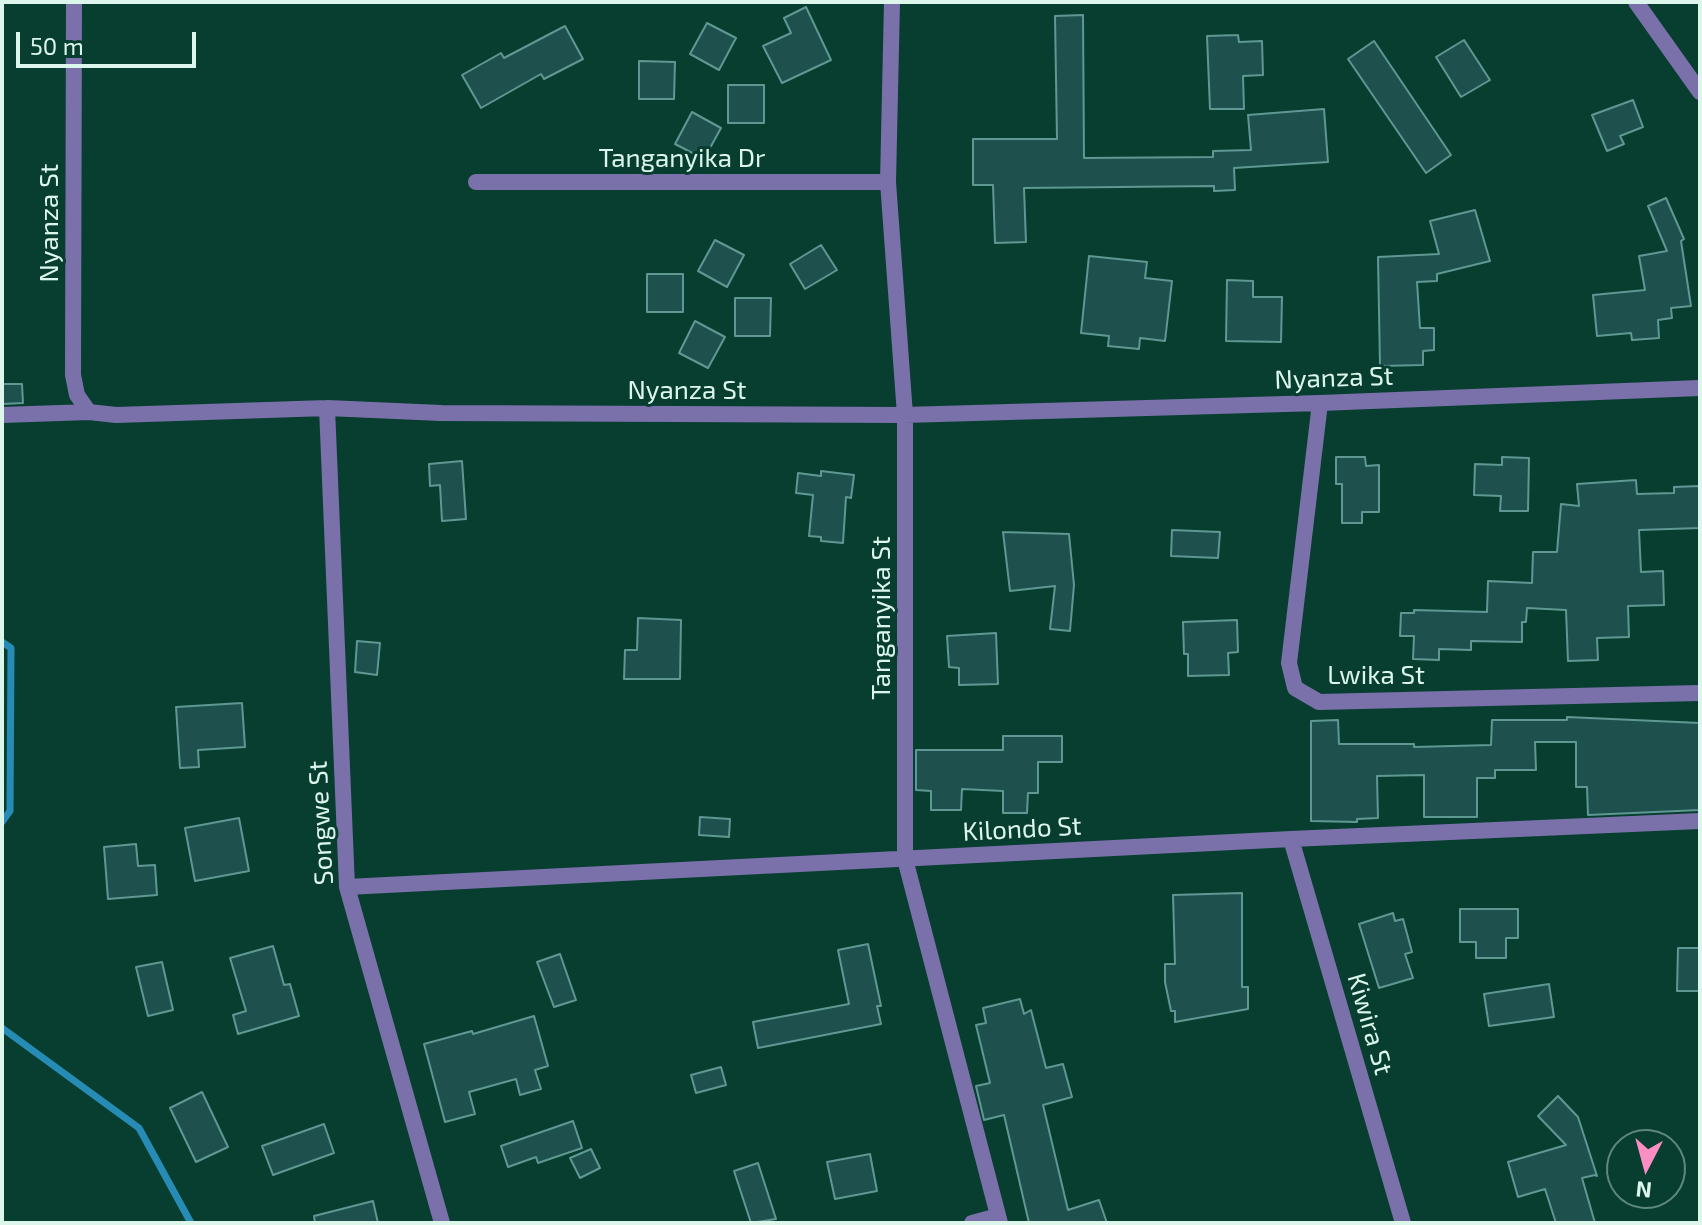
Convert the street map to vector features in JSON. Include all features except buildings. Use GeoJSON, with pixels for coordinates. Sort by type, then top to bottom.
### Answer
{"type":"FeatureCollection","features":[{"type":"Feature","properties":{"kind":"street","name":"Nyanza St"},"geometry":{"type":"LineString","coordinates":[[74,2],[73,375],[77,395],[89,412],[116,415],[327,408],[441,413],[905,415],[1700,388]]}},
{"type":"Feature","properties":{"kind":"street","name":"Tanganyika St"},"geometry":{"type":"LineString","coordinates":[[892,2],[888,182],[905,415],[905,859],[999,1220]]}},
{"type":"Feature","properties":{"kind":"street"},"geometry":{"type":"LineString","coordinates":[[1636,2],[1700,92]]}},
{"type":"Feature","properties":{"kind":"street","name":"Tanganyika Dr"},"geometry":{"type":"LineString","coordinates":[[476,182],[888,182]]}},
{"type":"Feature","properties":{"kind":"street","name":"Lwika St"},"geometry":{"type":"LineString","coordinates":[[1320,403],[1289,663],[1295,688],[1319,702],[1700,693]]}},
{"type":"Feature","properties":{"kind":"street","name":"Songwe St"},"geometry":{"type":"LineString","coordinates":[[327,408],[347,887],[442,1223]]}},
{"type":"Feature","properties":{"kind":"street"},"geometry":{"type":"LineString","coordinates":[[2,415],[89,412]]}},
{"type":"Feature","properties":{"kind":"street","name":"Kilondo St"},"geometry":{"type":"LineString","coordinates":[[347,887],[1700,821]]}},
{"type":"Feature","properties":{"kind":"street","name":"Kiwira St"},"geometry":{"type":"LineString","coordinates":[[1291,839],[1403,1223]]}},
{"type":"Feature","properties":{"kind":"street"},"geometry":{"type":"LineString","coordinates":[[972,1223],[999,1220]]}},
{"type":"Feature","properties":{"kind":"waterway"},"geometry":{"type":"LineString","coordinates":[[2,642],[11,648],[10,811],[2,822]]}},
{"type":"Feature","properties":{"kind":"waterway"},"geometry":{"type":"LineString","coordinates":[[2,1028],[139,1128],[191,1223]]}}]}
